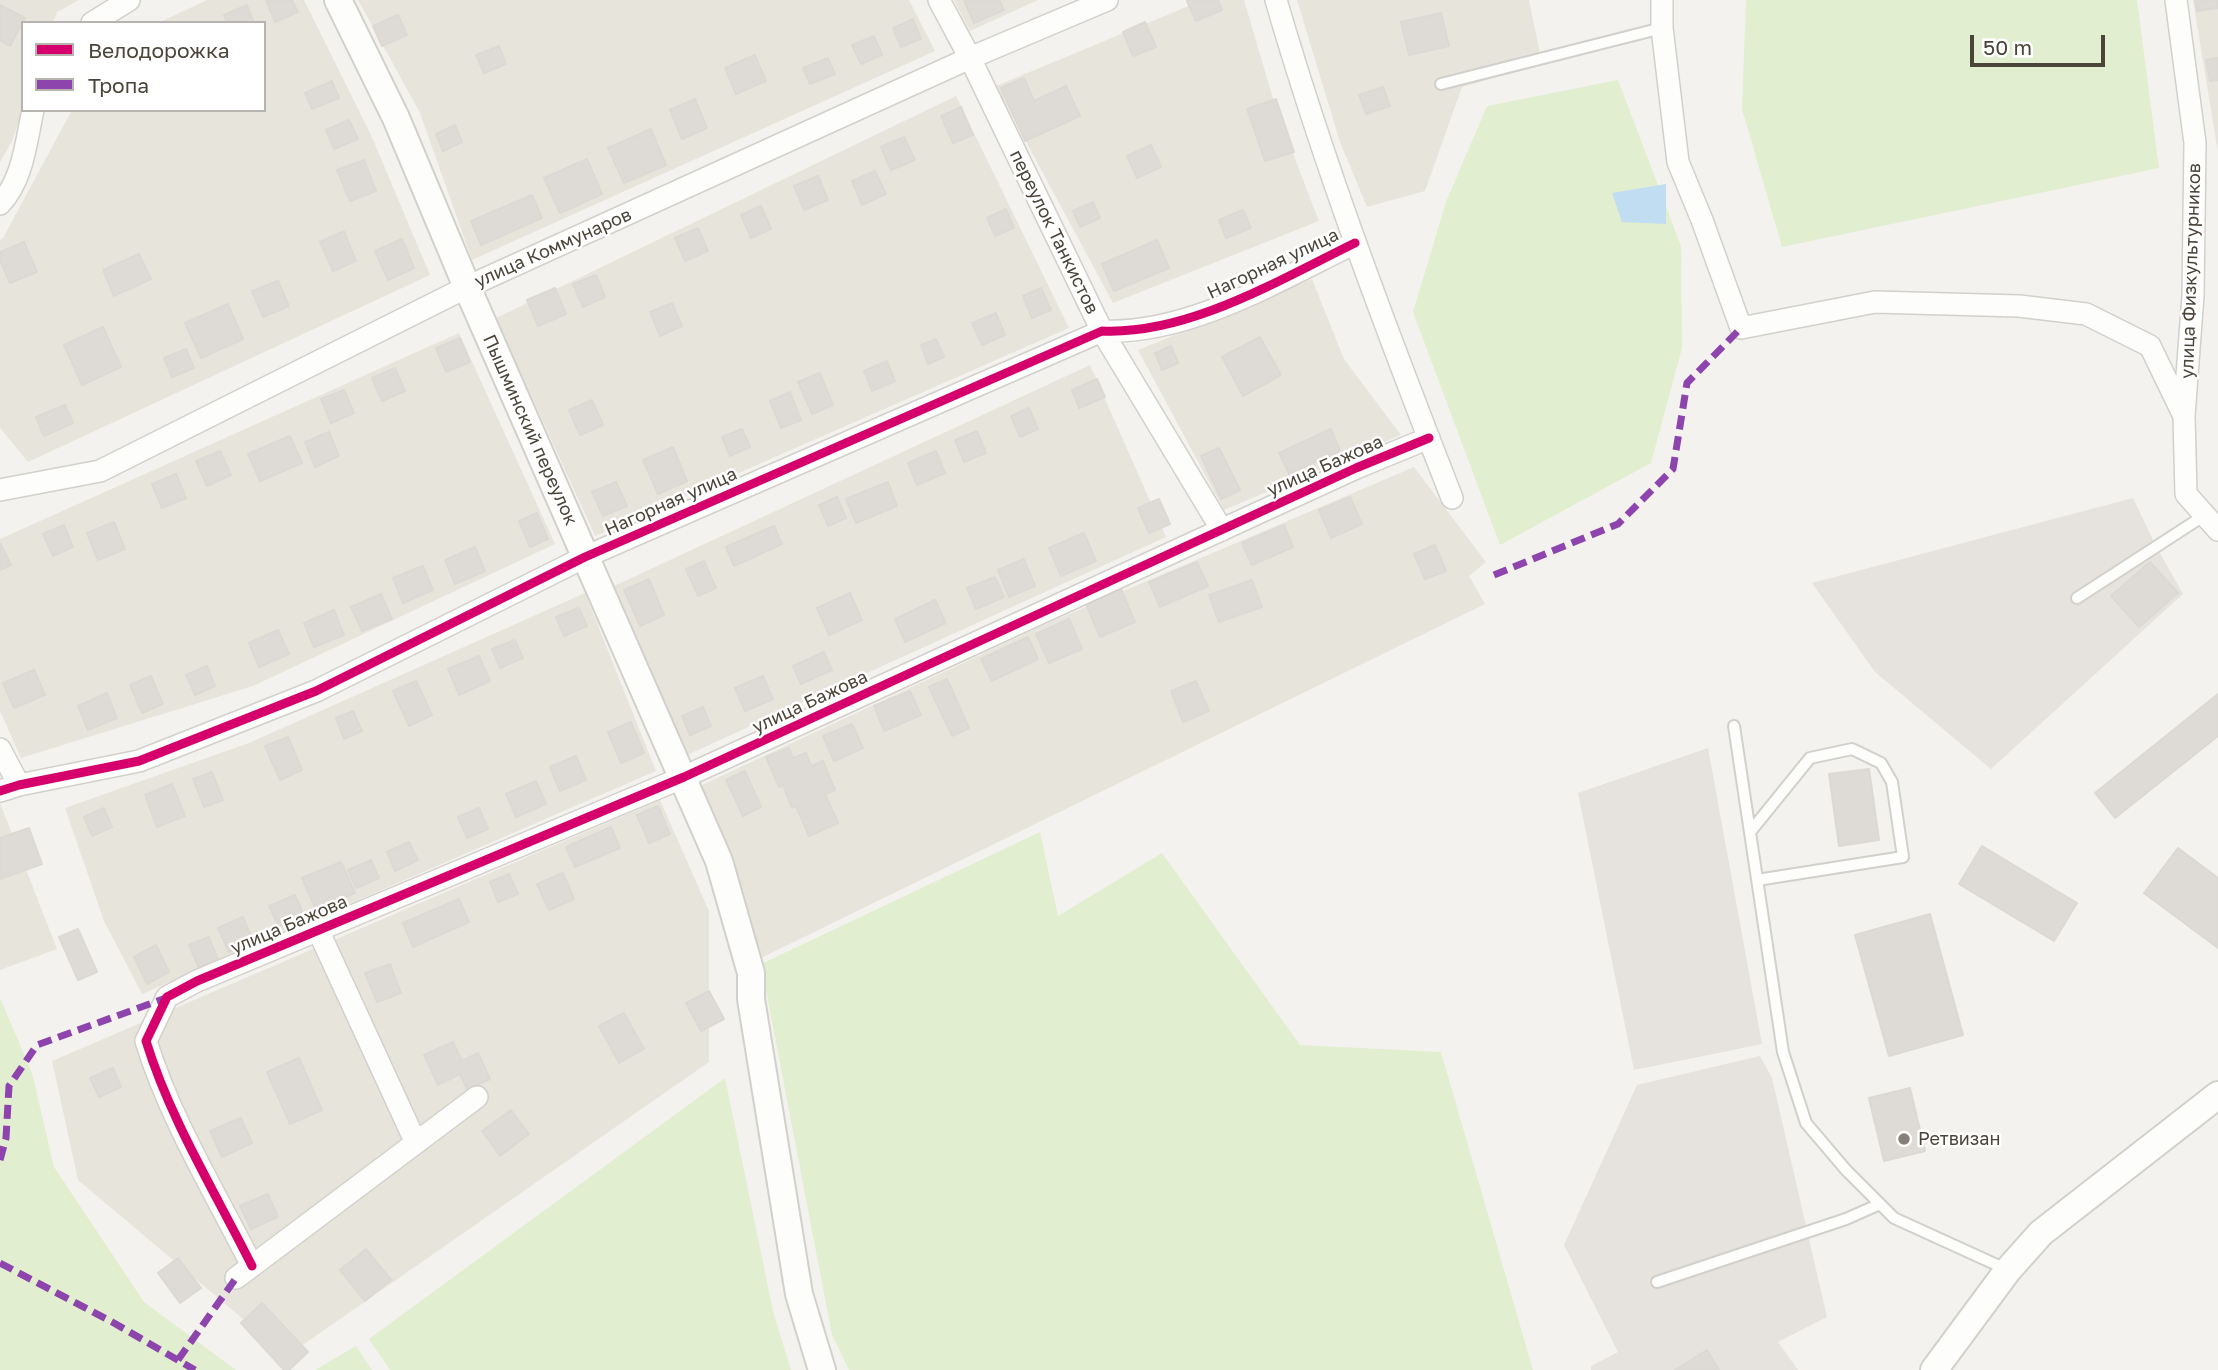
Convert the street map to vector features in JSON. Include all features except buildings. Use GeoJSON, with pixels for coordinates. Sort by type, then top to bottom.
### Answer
{"type":"FeatureCollection","features":[{"type":"Feature","properties":{"kind":"street"},"geometry":{"type":"LineString","coordinates":[[95,21],[129,0]]}},
{"type":"Feature","properties":{"kind":"street","name":"Пышминский переулок"},"geometry":{"type":"LineString","coordinates":[[338,0],[396,118],[467,287],[719,861],[751,973],[751,999],[799,1294],[822,1370]]}},
{"type":"Feature","properties":{"kind":"street","name":"переулок Танкистов"},"geometry":{"type":"LineString","coordinates":[[939,0],[970,58],[1102,331],[1222,530]]}},
{"type":"Feature","properties":{"kind":"street","name":"улица Коммунаров"},"geometry":{"type":"LineString","coordinates":[[0,490],[100,471],[467,287],[970,58],[1107,0]]}},
{"type":"Feature","properties":{"kind":"street"},"geometry":{"type":"LineString","coordinates":[[1276,0],[1298,78],[1354,243],[1452,498]]}},
{"type":"Feature","properties":{"kind":"street"},"geometry":{"type":"LineString","coordinates":[[1662,0],[1662,28],[1678,162],[1741,328],[1875,303],[2019,306],[2086,314],[2150,346],[2184,416]]}},
{"type":"Feature","properties":{"kind":"street","name":"улица Физкультурников"},"geometry":{"type":"LineString","coordinates":[[2176,0],[2195,142],[2193,295],[2184,416],[2186,494],[2211,523]]}},
{"type":"Feature","properties":{"kind":"street"},"geometry":{"type":"LineString","coordinates":[[3,201],[20,172],[33,112]]}},
{"type":"Feature","properties":{"kind":"street","name":"Нагорная улица"},"geometry":{"type":"LineString","coordinates":[[9,788],[139,761],[316,691],[585,557],[1102,331],[1127,332],[1216,310],[1354,243]]}},
{"type":"Feature","properties":{"kind":"street","name":"улица Бажова"},"geometry":{"type":"LineString","coordinates":[[416,1143],[244,1272],[155,1070],[146,1041],[167,997],[197,981],[684,777],[1429,438]]}},
{"type":"Feature","properties":{"kind":"street"},"geometry":{"type":"LineString","coordinates":[[0,748],[9,788]]}},
{"type":"Feature","properties":{"kind":"street"},"geometry":{"type":"LineString","coordinates":[[318,930],[416,1143],[477,1097]]}},
{"type":"Feature","properties":{"kind":"street"},"geometry":{"type":"LineString","coordinates":[[1934,1370],[2008,1270],[2041,1233],[2218,1095]]}},
{"type":"Feature","properties":{"kind":"lane"},"geometry":{"type":"LineString","coordinates":[[1441,84],[1662,28]]}},
{"type":"Feature","properties":{"kind":"lane"},"geometry":{"type":"LineString","coordinates":[[2077,598],[2211,523]]}},
{"type":"Feature","properties":{"kind":"lane"},"geometry":{"type":"LineString","coordinates":[[1734,726],[1783,1052],[1806,1123],[1846,1170],[1894,1218],[2008,1270]]}},
{"type":"Feature","properties":{"kind":"lane"},"geometry":{"type":"LineString","coordinates":[[1750,832],[1810,758],[1852,749],[1881,763],[1892,782],[1903,857],[1757,880]]}},
{"type":"Feature","properties":{"kind":"lane"},"geometry":{"type":"LineString","coordinates":[[1657,1282],[1846,1219],[1880,1204]]}},
{"type":"Feature","properties":{"kind":"shaded area"},"geometry":{"type":"Polygon","coordinates":[[[0,0],[79,0],[57,12],[54,21],[21,21],[22,112],[12,141],[0,162],[0,0]]]}},
{"type":"Feature","properties":{"kind":"shaded area"},"geometry":{"type":"Polygon","coordinates":[[[207,0],[304,0],[371,135],[430,275],[28,462],[0,428],[0,240],[71,112],[266,112],[266,21],[162,21],[207,0]]]}},
{"type":"Feature","properties":{"kind":"shaded area"},"geometry":{"type":"Polygon","coordinates":[[[358,0],[909,0],[935,51],[472,260],[420,113],[358,0]]]}},
{"type":"Feature","properties":{"kind":"shaded area"},"geometry":{"type":"Polygon","coordinates":[[[954,0],[1038,0],[970,31],[954,0]]]}},
{"type":"Feature","properties":{"kind":"shaded area"},"geometry":{"type":"Polygon","coordinates":[[[1203,0],[1244,0],[1277,112],[1319,221],[1113,303],[996,86],[1203,0]]]}},
{"type":"Feature","properties":{"kind":"shaded area"},"geometry":{"type":"Polygon","coordinates":[[[1297,0],[1529,0],[1542,64],[1462,87],[1425,191],[1367,207],[1340,142],[1297,0]]]}},
{"type":"Feature","properties":{"kind":"shaded area"},"geometry":{"type":"Polygon","coordinates":[[[2193,0],[2218,0],[2218,153],[2193,0]]]}},
{"type":"Feature","properties":{"kind":"shaded area"},"geometry":{"type":"Polygon","coordinates":[[[956,96],[1069,328],[595,536],[496,318],[956,96]]]}},
{"type":"Feature","properties":{"kind":"shaded area"},"geometry":{"type":"Polygon","coordinates":[[[1312,279],[1344,359],[1401,435],[1224,510],[1138,350],[1312,279]]]}},
{"type":"Feature","properties":{"kind":"shaded area"},"geometry":{"type":"Polygon","coordinates":[[[459,333],[555,544],[253,686],[21,758],[0,711],[0,539],[459,333]]]}},
{"type":"Feature","properties":{"kind":"shaded area"},"geometry":{"type":"Polygon","coordinates":[[[1090,365],[1166,537],[687,755],[614,586],[1090,365]]]}},
{"type":"Feature","properties":{"kind":"shaded area"},"geometry":{"type":"Polygon","coordinates":[[[1414,467],[1486,562],[1469,576],[1485,604],[761,958],[702,785],[1053,621],[1414,467]]]}},
{"type":"Feature","properties":{"kind":"shaded area"},"geometry":{"type":"Polygon","coordinates":[[[2133,498],[2183,594],[1991,769],[1875,672],[1812,583],[2133,498]]]}},
{"type":"Feature","properties":{"kind":"shaded area"},"geometry":{"type":"Polygon","coordinates":[[[585,593],[656,771],[142,994],[104,921],[65,808],[249,743],[585,593]]]}},
{"type":"Feature","properties":{"kind":"shaded area"},"geometry":{"type":"Polygon","coordinates":[[[1708,748],[1762,1044],[1634,1070],[1578,793],[1708,748]]]}},
{"type":"Feature","properties":{"kind":"shaded area"},"geometry":{"type":"Polygon","coordinates":[[[660,800],[709,911],[709,1062],[287,1356],[78,1180],[52,1061],[660,800]]]}},
{"type":"Feature","properties":{"kind":"shaded area"},"geometry":{"type":"Polygon","coordinates":[[[0,803],[57,949],[0,970],[0,803]]]}},
{"type":"Feature","properties":{"kind":"shaded area"},"geometry":{"type":"Polygon","coordinates":[[[1760,1056],[1772,1078],[1827,1317],[1778,1342],[1798,1370],[1591,1370],[1591,1366],[1618,1352],[1564,1245],[1637,1085],[1760,1056]]]}},
{"type":"Feature","properties":{"kind":"green space"},"geometry":{"type":"Polygon","coordinates":[[[1746,0],[2137,0],[2159,168],[1782,247],[1742,109],[1746,0]]]}},
{"type":"Feature","properties":{"kind":"green space"},"geometry":{"type":"Polygon","coordinates":[[[1618,80],[1681,246],[1682,348],[1651,463],[1500,545],[1413,312],[1446,202],[1487,106],[1618,80]]]}},
{"type":"Feature","properties":{"kind":"green space"},"geometry":{"type":"Polygon","coordinates":[[[1040,832],[1058,916],[1162,853],[1300,1045],[1441,1052],[1533,1370],[849,1370],[832,1335],[761,964],[1040,832]]]}},
{"type":"Feature","properties":{"kind":"green space"},"geometry":{"type":"Polygon","coordinates":[[[0,998],[32,1073],[54,1167],[144,1302],[236,1370],[0,1370],[0,998]]]}},
{"type":"Feature","properties":{"kind":"green space"},"geometry":{"type":"Polygon","coordinates":[[[725,1078],[773,1311],[791,1370],[390,1370],[369,1339],[725,1078]]]}},
{"type":"Feature","properties":{"kind":"green space"},"geometry":{"type":"Polygon","coordinates":[[[356,1346],[372,1370],[315,1370],[356,1346]]]}},
{"type":"Feature","properties":{"kind":"water"},"geometry":{"type":"Polygon","coordinates":[[[1666,184],[1666,224],[1622,222],[1612,193],[1666,184]]]}},
{"type":"Feature","properties":{"kind":"marked path"},"geometry":{"type":"LineString","coordinates":[[1494,575],[1618,524],[1673,469],[1687,383],[1741,328]]}},
{"type":"Feature","properties":{"kind":"marked path"},"geometry":{"type":"LineString","coordinates":[[0,1160],[6,1138],[9,1086],[37,1045],[166,998]]}},
{"type":"Feature","properties":{"kind":"marked path"},"geometry":{"type":"LineString","coordinates":[[0,1263],[114,1323],[195,1370]]}},
{"type":"Feature","properties":{"kind":"marked path"},"geometry":{"type":"LineString","coordinates":[[178,1360],[236,1278]]}},
{"type":"Feature","properties":{"kind":"cycle path"},"geometry":{"type":"LineString","coordinates":[[0,791],[139,761],[316,691],[585,557],[1102,331],[1134,330],[1200,315],[1264,288],[1355,243]]}},
{"type":"Feature","properties":{"kind":"cycle path"},"geometry":{"type":"LineString","coordinates":[[252,1266],[180,1127],[146,1041],[167,997],[197,981],[684,777],[1356,468],[1429,438]]}},
{"type":"Feature","properties":{"kind":"place","name":"Ретвизан"},"geometry":{"type":"Point","coordinates":[1904,1139]}}]}
